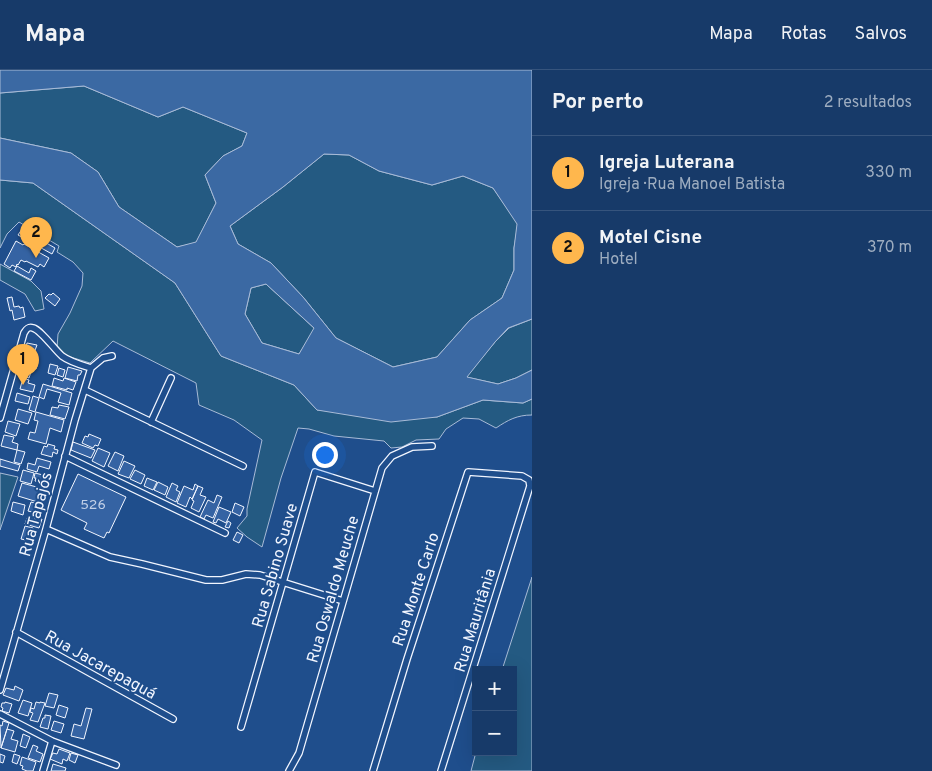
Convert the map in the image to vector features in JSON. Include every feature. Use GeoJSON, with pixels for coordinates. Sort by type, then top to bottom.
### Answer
{"type":"FeatureCollection","features":[{"type":"Feature","properties":{"kind":"street"},"geometry":{"type":"LineString","coordinates":[[0,418],[24,333],[30,327],[40,332],[62,356],[71,361],[91,368],[103,358],[112,356]]}},
{"type":"Feature","properties":{"kind":"street","name":"Rua Tapajós"},"geometry":{"type":"LineString","coordinates":[[0,690],[91,368]]}},
{"type":"Feature","properties":{"kind":"street"},"geometry":{"type":"LineString","coordinates":[[151,422],[171,378]]}},
{"type":"Feature","properties":{"kind":"street"},"geometry":{"type":"LineString","coordinates":[[85,390],[243,466]]}},
{"type":"Feature","properties":{"kind":"street","name":"Rua Oswaldo Meuche"},"geometry":{"type":"LineString","coordinates":[[289,771],[299,753],[382,468],[392,456],[412,447],[432,446]]}},
{"type":"Feature","properties":{"kind":"street"},"geometry":{"type":"LineString","coordinates":[[65,456],[225,533]]}},
{"type":"Feature","properties":{"kind":"street","name":"Rua Sabino Suave"},"geometry":{"type":"LineString","coordinates":[[242,727],[315,472],[376,491]]}},
{"type":"Feature","properties":{"kind":"street","name":"Rua Monte Carlo"},"geometry":{"type":"LineString","coordinates":[[373,771],[468,472],[522,476],[525,478]]}},
{"type":"Feature","properties":{"kind":"street","name":"Rua Mauritânia"},"geometry":{"type":"LineString","coordinates":[[441,771],[530,486],[529,480],[525,478]]}},
{"type":"Feature","properties":{"kind":"street"},"geometry":{"type":"LineString","coordinates":[[46,529],[110,557],[206,580],[222,580],[246,574],[260,575],[343,602]]}},
{"type":"Feature","properties":{"kind":"street","name":"Rua Jacarepaguá"},"geometry":{"type":"LineString","coordinates":[[16,632],[173,719]]}},
{"type":"Feature","properties":{"kind":"street"},"geometry":{"type":"LineString","coordinates":[[0,714],[52,741],[116,765]]}},
{"type":"Feature","properties":{"kind":"street"},"geometry":{"type":"LineString","coordinates":[[44,771],[52,741]]}},
{"type":"Feature","properties":{"kind":"shaded area"},"geometry":{"type":"Polygon","coordinates":[[[0,70],[532,70],[532,319],[508,328],[467,377],[498,384],[532,370],[532,399],[523,403],[483,400],[437,417],[391,422],[317,410],[294,385],[221,356],[175,283],[33,183],[0,180],[0,138],[71,153],[98,172],[119,207],[177,247],[196,242],[216,203],[205,175],[223,156],[242,146],[247,133],[183,107],[158,117],[84,86],[0,93],[0,70]],[[324,154],[230,226],[238,244],[271,263],[303,297],[336,338],[393,367],[437,357],[470,320],[502,298],[514,270],[517,224],[493,188],[463,176],[432,185],[379,171],[349,155],[324,154]],[[266,284],[251,288],[245,314],[262,343],[299,354],[314,328],[266,284]]]}},
{"type":"Feature","properties":{"kind":"shaded area"},"geometry":{"type":"Polygon","coordinates":[[[84,86],[158,117],[183,107],[247,133],[242,146],[223,156],[205,175],[216,203],[196,243],[177,247],[119,207],[98,172],[71,153],[0,138],[0,93],[84,86]]]}},
{"type":"Feature","properties":{"kind":"shaded area"},"geometry":{"type":"Polygon","coordinates":[[[324,154],[349,155],[379,171],[432,185],[463,176],[493,188],[518,224],[514,248],[514,270],[502,298],[470,320],[437,357],[393,367],[336,338],[303,297],[271,263],[238,244],[230,226],[324,154]]]}},
{"type":"Feature","properties":{"kind":"shaded area"},"geometry":{"type":"Polygon","coordinates":[[[0,180],[33,183],[175,283],[221,356],[294,385],[317,410],[437,417],[483,400],[523,403],[532,399],[532,415],[513,418],[496,428],[479,419],[463,418],[446,429],[439,439],[416,440],[402,447],[391,448],[384,441],[334,436],[298,428],[281,478],[262,547],[237,528],[247,516],[262,440],[234,420],[199,405],[196,383],[113,341],[90,363],[64,355],[57,348],[58,334],[82,286],[83,273],[73,262],[57,252],[59,246],[19,222],[7,234],[0,248],[0,180]]]}},
{"type":"Feature","properties":{"kind":"shaded area"},"geometry":{"type":"Polygon","coordinates":[[[0,264],[31,281],[41,291],[44,309],[35,311],[25,294],[0,280],[0,264]]]}},
{"type":"Feature","properties":{"kind":"shaded area"},"geometry":{"type":"Polygon","coordinates":[[[266,284],[315,329],[299,354],[262,343],[245,314],[251,288],[266,284]]]}},
{"type":"Feature","properties":{"kind":"shaded area"},"geometry":{"type":"Polygon","coordinates":[[[532,319],[532,370],[498,384],[466,377],[509,328],[532,319]]]}},
{"type":"Feature","properties":{"kind":"shaded area"},"geometry":{"type":"Polygon","coordinates":[[[0,473],[18,477],[0,530],[0,473]]]}},
{"type":"Feature","properties":{"kind":"shaded area"},"geometry":{"type":"Polygon","coordinates":[[[532,577],[532,771],[471,771],[475,756],[517,756],[517,666],[503,666],[532,577]]]}},
{"type":"Feature","properties":{"kind":"building"},"geometry":{"type":"Polygon","coordinates":[[[22,229],[55,248],[52,254],[18,235],[22,229]]]}},
{"type":"Feature","properties":{"kind":"building"},"geometry":{"type":"Polygon","coordinates":[[[16,241],[49,258],[44,267],[40,264],[38,267],[21,260],[16,267],[12,265],[10,268],[4,264],[16,241]]]}},
{"type":"Feature","properties":{"kind":"building"},"geometry":{"type":"Polygon","coordinates":[[[17,266],[29,273],[31,268],[36,271],[31,280],[14,271],[17,266]]]}},
{"type":"Feature","properties":{"kind":"building"},"geometry":{"type":"Polygon","coordinates":[[[53,293],[60,299],[55,306],[45,298],[53,293]]]}},
{"type":"Feature","properties":{"kind":"building"},"geometry":{"type":"Polygon","coordinates":[[[12,297],[14,307],[23,307],[25,317],[14,320],[7,298],[12,297]]]}},
{"type":"Feature","properties":{"kind":"building"},"geometry":{"type":"Polygon","coordinates":[[[27,343],[37,345],[34,353],[25,351],[27,343]]]}},
{"type":"Feature","properties":{"kind":"building"},"geometry":{"type":"Polygon","coordinates":[[[27,352],[37,355],[34,365],[37,366],[36,369],[23,365],[27,352]]]}},
{"type":"Feature","properties":{"kind":"building"},"geometry":{"type":"Polygon","coordinates":[[[50,364],[58,366],[55,375],[48,373],[50,364]]]}},
{"type":"Feature","properties":{"kind":"building"},"geometry":{"type":"Polygon","coordinates":[[[24,366],[32,369],[29,378],[22,375],[24,366]]]}},
{"type":"Feature","properties":{"kind":"building"},"geometry":{"type":"Polygon","coordinates":[[[68,367],[82,371],[78,375],[77,381],[65,378],[68,367]]]}},
{"type":"Feature","properties":{"kind":"building"},"geometry":{"type":"Polygon","coordinates":[[[59,368],[65,370],[63,377],[57,375],[59,368]]]}},
{"type":"Feature","properties":{"kind":"building"},"geometry":{"type":"Polygon","coordinates":[[[23,378],[29,380],[28,383],[35,385],[33,392],[20,389],[23,378]]]}},
{"type":"Feature","properties":{"kind":"building"},"geometry":{"type":"Polygon","coordinates":[[[54,378],[63,381],[64,378],[76,382],[73,390],[52,386],[54,378]]]}},
{"type":"Feature","properties":{"kind":"building"},"geometry":{"type":"Polygon","coordinates":[[[43,384],[72,393],[69,405],[58,402],[61,393],[47,389],[44,399],[39,397],[43,384]]]}},
{"type":"Feature","properties":{"kind":"building"},"geometry":{"type":"Polygon","coordinates":[[[17,393],[30,397],[28,404],[15,401],[17,393]]]}},
{"type":"Feature","properties":{"kind":"building"},"geometry":{"type":"Polygon","coordinates":[[[33,396],[39,398],[35,412],[29,410],[33,396]]]}},
{"type":"Feature","properties":{"kind":"building"},"geometry":{"type":"Polygon","coordinates":[[[59,405],[69,407],[65,419],[50,415],[52,407],[58,408],[59,405]]]}},
{"type":"Feature","properties":{"kind":"building"},"geometry":{"type":"Polygon","coordinates":[[[18,409],[32,413],[28,424],[15,420],[18,409]]]}},
{"type":"Feature","properties":{"kind":"building"},"geometry":{"type":"Polygon","coordinates":[[[36,412],[64,420],[61,432],[50,428],[46,444],[28,439],[30,432],[35,433],[38,421],[34,420],[36,412]]]}},
{"type":"Feature","properties":{"kind":"building"},"geometry":{"type":"Polygon","coordinates":[[[8,421],[20,424],[16,436],[5,432],[8,421]]]}},
{"type":"Feature","properties":{"kind":"building"},"geometry":{"type":"Polygon","coordinates":[[[89,434],[101,439],[98,446],[95,445],[93,448],[82,443],[85,436],[88,437],[89,434]]]}},
{"type":"Feature","properties":{"kind":"building"},"geometry":{"type":"Polygon","coordinates":[[[4,435],[14,437],[12,442],[18,444],[17,450],[1,446],[4,435]]]}},
{"type":"Feature","properties":{"kind":"building"},"geometry":{"type":"Polygon","coordinates":[[[73,442],[95,450],[91,458],[71,450],[73,442]]]}},
{"type":"Feature","properties":{"kind":"building"},"geometry":{"type":"Polygon","coordinates":[[[48,444],[55,446],[54,449],[58,450],[57,454],[53,452],[52,457],[41,454],[44,446],[47,447],[48,444]]]}},
{"type":"Feature","properties":{"kind":"building"},"geometry":{"type":"Polygon","coordinates":[[[98,448],[110,453],[104,467],[92,461],[98,448]]]}},
{"type":"Feature","properties":{"kind":"building"},"geometry":{"type":"Polygon","coordinates":[[[17,450],[25,452],[21,464],[14,462],[17,450]]]}},
{"type":"Feature","properties":{"kind":"building"},"geometry":{"type":"Polygon","coordinates":[[[115,452],[124,456],[118,471],[108,466],[115,452]]]}},
{"type":"Feature","properties":{"kind":"building"},"geometry":{"type":"Polygon","coordinates":[[[37,458],[51,462],[49,469],[39,466],[37,472],[27,469],[28,463],[35,465],[37,458]]]}},
{"type":"Feature","properties":{"kind":"building"},"geometry":{"type":"Polygon","coordinates":[[[0,459],[20,465],[18,471],[0,466],[0,459]]]}},
{"type":"Feature","properties":{"kind":"building"},"geometry":{"type":"Polygon","coordinates":[[[124,461],[135,466],[129,478],[118,474],[124,461]]]}},
{"type":"Feature","properties":{"kind":"building"},"geometry":{"type":"Polygon","coordinates":[[[23,470],[34,473],[31,484],[20,481],[23,470]]]}},
{"type":"Feature","properties":{"kind":"building"},"geometry":{"type":"Polygon","coordinates":[[[135,470],[145,475],[141,484],[130,479],[135,470]]]}},
{"type":"Feature","properties":{"kind":"building"},"geometry":{"type":"Polygon","coordinates":[[[35,473],[47,476],[45,483],[35,481],[35,473]]]}},
{"type":"Feature","properties":{"kind":"building"},"geometry":{"type":"Polygon","coordinates":[[[78,474],[126,497],[109,533],[107,532],[104,538],[84,529],[87,523],[61,510],[78,474]]]}},
{"type":"Feature","properties":{"kind":"building"},"geometry":{"type":"Polygon","coordinates":[[[147,478],[157,482],[153,490],[144,486],[147,478]]]}},
{"type":"Feature","properties":{"kind":"building"},"geometry":{"type":"Polygon","coordinates":[[[158,482],[168,487],[165,495],[154,490],[158,482]]]}},
{"type":"Feature","properties":{"kind":"building"},"geometry":{"type":"Polygon","coordinates":[[[22,483],[44,489],[41,503],[18,496],[22,483]]]}},
{"type":"Feature","properties":{"kind":"building"},"geometry":{"type":"Polygon","coordinates":[[[172,483],[178,486],[176,490],[180,492],[176,502],[166,497],[172,483]]]}},
{"type":"Feature","properties":{"kind":"building"},"geometry":{"type":"Polygon","coordinates":[[[195,484],[198,486],[186,507],[177,503],[184,486],[193,490],[195,484]]]}},
{"type":"Feature","properties":{"kind":"building"},"geometry":{"type":"Polygon","coordinates":[[[198,486],[203,488],[200,495],[206,497],[199,512],[191,508],[198,486]]]}},
{"type":"Feature","properties":{"kind":"building"},"geometry":{"type":"Polygon","coordinates":[[[217,495],[222,497],[213,518],[206,515],[204,519],[200,517],[208,500],[214,503],[217,495]]]}},
{"type":"Feature","properties":{"kind":"building"},"geometry":{"type":"Polygon","coordinates":[[[13,502],[25,505],[23,515],[11,511],[13,502]]]}},
{"type":"Feature","properties":{"kind":"building"},"geometry":{"type":"Polygon","coordinates":[[[31,502],[43,505],[40,514],[28,511],[31,502]]]}},
{"type":"Feature","properties":{"kind":"building"},"geometry":{"type":"Polygon","coordinates":[[[235,503],[244,507],[240,516],[232,512],[235,503]]]}},
{"type":"Feature","properties":{"kind":"building"},"geometry":{"type":"Polygon","coordinates":[[[219,507],[231,512],[226,523],[218,519],[216,523],[213,522],[219,507]]]}},
{"type":"Feature","properties":{"kind":"building"},"geometry":{"type":"Polygon","coordinates":[[[35,517],[42,519],[39,528],[25,524],[27,518],[35,520],[35,517]]]}},
{"type":"Feature","properties":{"kind":"building"},"geometry":{"type":"Polygon","coordinates":[[[228,521],[231,523],[229,528],[225,527],[228,521]]]}},
{"type":"Feature","properties":{"kind":"building"},"geometry":{"type":"Polygon","coordinates":[[[25,526],[33,528],[30,541],[21,539],[25,526]]]}},
{"type":"Feature","properties":{"kind":"building"},"geometry":{"type":"Polygon","coordinates":[[[237,532],[243,535],[239,543],[233,540],[237,532]]]}},
{"type":"Feature","properties":{"kind":"building"},"geometry":{"type":"Polygon","coordinates":[[[15,686],[23,690],[19,701],[3,695],[6,688],[14,690],[15,686]]]}},
{"type":"Feature","properties":{"kind":"building"},"geometry":{"type":"Polygon","coordinates":[[[49,693],[58,695],[54,708],[45,706],[49,693]]]}},
{"type":"Feature","properties":{"kind":"building"},"geometry":{"type":"Polygon","coordinates":[[[23,700],[32,703],[28,716],[18,713],[23,700]]]}},
{"type":"Feature","properties":{"kind":"building"},"geometry":{"type":"Polygon","coordinates":[[[36,702],[45,703],[38,722],[30,720],[33,713],[30,712],[31,708],[34,709],[36,702]]]}},
{"type":"Feature","properties":{"kind":"building"},"geometry":{"type":"Polygon","coordinates":[[[2,703],[12,704],[9,713],[2,711],[2,703]]]}},
{"type":"Feature","properties":{"kind":"building"},"geometry":{"type":"Polygon","coordinates":[[[59,705],[68,708],[65,718],[56,715],[59,705]]]}},
{"type":"Feature","properties":{"kind":"building"},"geometry":{"type":"Polygon","coordinates":[[[86,708],[92,709],[84,739],[71,736],[74,724],[81,726],[86,708]]]}},
{"type":"Feature","properties":{"kind":"building"},"geometry":{"type":"Polygon","coordinates":[[[45,715],[51,716],[48,729],[40,727],[45,715]]]}},
{"type":"Feature","properties":{"kind":"building"},"geometry":{"type":"Polygon","coordinates":[[[3,721],[9,723],[1,748],[0,725],[2,726],[3,721]]]}},
{"type":"Feature","properties":{"kind":"building"},"geometry":{"type":"Polygon","coordinates":[[[54,721],[64,724],[61,733],[51,730],[54,721]]]}},
{"type":"Feature","properties":{"kind":"building"},"geometry":{"type":"Polygon","coordinates":[[[7,729],[14,731],[11,739],[18,741],[15,752],[1,748],[7,729]]]}},
{"type":"Feature","properties":{"kind":"building"},"geometry":{"type":"Polygon","coordinates":[[[23,734],[30,737],[26,748],[20,746],[23,734]]]}},
{"type":"Feature","properties":{"kind":"building"},"geometry":{"type":"Polygon","coordinates":[[[33,745],[38,747],[36,751],[43,754],[40,762],[28,758],[33,745]]]}},
{"type":"Feature","properties":{"kind":"building"},"geometry":{"type":"Polygon","coordinates":[[[59,749],[70,753],[67,761],[63,759],[62,764],[50,759],[53,753],[57,754],[59,749]]]}},
{"type":"Feature","properties":{"kind":"building"},"geometry":{"type":"Polygon","coordinates":[[[71,753],[78,755],[75,763],[69,760],[71,753]]]}},
{"type":"Feature","properties":{"kind":"building"},"geometry":{"type":"Polygon","coordinates":[[[0,754],[5,756],[3,763],[0,762],[0,754]]]}},
{"type":"Feature","properties":{"kind":"building"},"geometry":{"type":"Polygon","coordinates":[[[14,754],[20,756],[17,764],[12,762],[14,754]]]}},
{"type":"Feature","properties":{"kind":"building"},"geometry":{"type":"Polygon","coordinates":[[[22,757],[36,762],[33,771],[22,769],[23,766],[20,765],[22,757]]]}},
{"type":"Feature","properties":{"kind":"building"},"geometry":{"type":"Polygon","coordinates":[[[53,764],[66,768],[65,771],[51,771],[53,764]]]}},
{"type":"Feature","properties":{"kind":"place","name":"Motel Cisne"},"geometry":{"type":"Point","coordinates":[36,258]}},
{"type":"Feature","properties":{"kind":"place","name":"Igreja Luterana"},"geometry":{"type":"Point","coordinates":[23,385]}}]}
